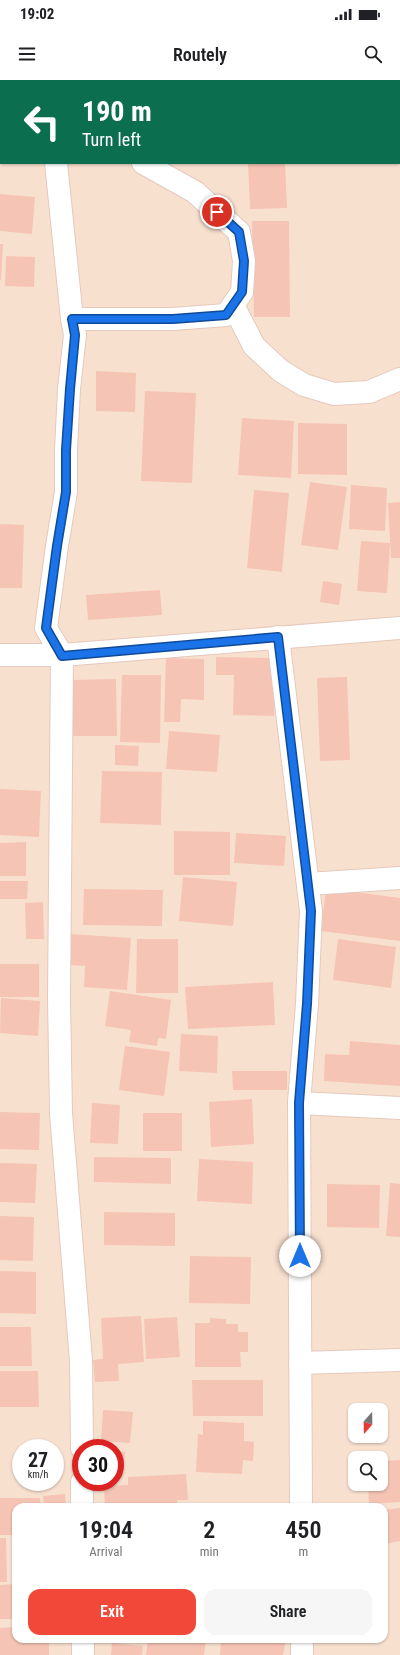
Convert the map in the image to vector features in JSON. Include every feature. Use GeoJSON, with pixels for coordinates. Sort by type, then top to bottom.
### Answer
{"type":"FeatureCollection","features":[{"type":"Feature","properties":{"kind":"street"},"geometry":{"type":"LineString","coordinates":[[56,164],[72,319],[75,335],[66,450],[66,492],[46,628],[62,656],[59,991],[61,1113],[81,1361],[82,1439]]}},
{"type":"Feature","properties":{"kind":"street"},"geometry":{"type":"LineString","coordinates":[[72,319],[173,319],[226,315],[242,292],[244,261],[239,232],[195,192],[145,164]]}},
{"type":"Feature","properties":{"kind":"street"},"geometry":{"type":"LineString","coordinates":[[233,305],[254,346],[281,371],[304,385],[334,394],[369,392],[400,379]]}},
{"type":"Feature","properties":{"kind":"street"},"geometry":{"type":"LineString","coordinates":[[0,655],[62,656],[400,628]]}},
{"type":"Feature","properties":{"kind":"street"},"geometry":{"type":"LineString","coordinates":[[278,637],[311,911],[299,1103],[301,1503]]}},
{"type":"Feature","properties":{"kind":"street"},"geometry":{"type":"LineString","coordinates":[[308,884],[400,878]]}},
{"type":"Feature","properties":{"kind":"street"},"geometry":{"type":"LineString","coordinates":[[299,1103],[400,1108]]}},
{"type":"Feature","properties":{"kind":"street"},"geometry":{"type":"LineString","coordinates":[[300,1363],[400,1360]]}},
{"type":"Feature","properties":{"kind":"street"},"geometry":{"type":"LineString","coordinates":[[82,1491],[82,1503]]}},
{"type":"Feature","properties":{"kind":"street"},"geometry":{"type":"LineString","coordinates":[[83,1643],[83,1655]]}},
{"type":"Feature","properties":{"kind":"street"},"geometry":{"type":"LineString","coordinates":[[302,1643],[302,1655]]}},
{"type":"Feature","properties":{"kind":"shaded area"},"geometry":{"type":"Polygon","coordinates":[[[0,164],[400,164],[400,1655],[0,1655],[0,164]]]}},
{"type":"Feature","properties":{"kind":"building"},"geometry":{"type":"Polygon","coordinates":[[[248,164],[285,164],[287,208],[250,209],[248,164]]]}},
{"type":"Feature","properties":{"kind":"building"},"geometry":{"type":"Polygon","coordinates":[[[0,194],[35,197],[32,234],[0,231],[0,194]]]}},
{"type":"Feature","properties":{"kind":"building"},"geometry":{"type":"Polygon","coordinates":[[[252,221],[289,221],[290,317],[254,317],[252,221]]]}},
{"type":"Feature","properties":{"kind":"building"},"geometry":{"type":"Polygon","coordinates":[[[0,244],[3,244],[1,280],[0,280],[0,244]]]}},
{"type":"Feature","properties":{"kind":"building"},"geometry":{"type":"Polygon","coordinates":[[[6,256],[35,257],[34,287],[5,286],[6,256]]]}},
{"type":"Feature","properties":{"kind":"building"},"geometry":{"type":"Polygon","coordinates":[[[96,371],[136,373],[135,412],[96,411],[96,371]]]}},
{"type":"Feature","properties":{"kind":"building"},"geometry":{"type":"Polygon","coordinates":[[[145,391],[196,393],[192,483],[141,481],[145,391]]]}},
{"type":"Feature","properties":{"kind":"building"},"geometry":{"type":"Polygon","coordinates":[[[242,418],[294,421],[291,478],[238,475],[242,418]]]}},
{"type":"Feature","properties":{"kind":"building"},"geometry":{"type":"Polygon","coordinates":[[[298,423],[347,424],[347,475],[298,474],[298,423]]]}},
{"type":"Feature","properties":{"kind":"building"},"geometry":{"type":"Polygon","coordinates":[[[310,482],[347,487],[338,550],[301,545],[310,482]]]}},
{"type":"Feature","properties":{"kind":"building"},"geometry":{"type":"Polygon","coordinates":[[[351,485],[387,488],[385,531],[349,529],[351,485]]]}},
{"type":"Feature","properties":{"kind":"building"},"geometry":{"type":"Polygon","coordinates":[[[254,490],[289,493],[282,572],[247,568],[254,490]]]}},
{"type":"Feature","properties":{"kind":"building"},"geometry":{"type":"Polygon","coordinates":[[[400,502],[400,558],[391,558],[388,503],[400,502]]]}},
{"type":"Feature","properties":{"kind":"building"},"geometry":{"type":"Polygon","coordinates":[[[0,524],[24,525],[22,588],[0,588],[0,524]]]}},
{"type":"Feature","properties":{"kind":"building"},"geometry":{"type":"Polygon","coordinates":[[[361,541],[390,543],[387,593],[357,591],[361,541]]]}},
{"type":"Feature","properties":{"kind":"building"},"geometry":{"type":"Polygon","coordinates":[[[323,581],[342,584],[339,605],[320,602],[323,581]]]}},
{"type":"Feature","properties":{"kind":"building"},"geometry":{"type":"Polygon","coordinates":[[[160,590],[162,615],[88,620],[86,595],[160,590]]]}},
{"type":"Feature","properties":{"kind":"building"},"geometry":{"type":"Polygon","coordinates":[[[216,657],[275,658],[274,716],[233,715],[234,675],[216,675],[216,657]]]}},
{"type":"Feature","properties":{"kind":"building"},"geometry":{"type":"Polygon","coordinates":[[[166,658],[204,659],[204,700],[181,699],[180,722],[164,722],[166,658]]]}},
{"type":"Feature","properties":{"kind":"building"},"geometry":{"type":"Polygon","coordinates":[[[122,675],[161,675],[160,743],[120,742],[122,675]]]}},
{"type":"Feature","properties":{"kind":"building"},"geometry":{"type":"Polygon","coordinates":[[[347,677],[350,760],[320,761],[317,678],[347,677]]]}},
{"type":"Feature","properties":{"kind":"building"},"geometry":{"type":"Polygon","coordinates":[[[116,679],[117,736],[72,736],[71,680],[116,679]]]}},
{"type":"Feature","properties":{"kind":"building"},"geometry":{"type":"Polygon","coordinates":[[[169,731],[220,735],[217,772],[166,769],[169,731]]]}},
{"type":"Feature","properties":{"kind":"building"},"geometry":{"type":"Polygon","coordinates":[[[115,745],[139,746],[138,766],[115,765],[115,745]]]}},
{"type":"Feature","properties":{"kind":"building"},"geometry":{"type":"Polygon","coordinates":[[[102,771],[162,772],[161,825],[100,823],[102,771]]]}},
{"type":"Feature","properties":{"kind":"building"},"geometry":{"type":"Polygon","coordinates":[[[0,789],[41,791],[39,837],[0,835],[0,789]]]}},
{"type":"Feature","properties":{"kind":"building"},"geometry":{"type":"Polygon","coordinates":[[[174,831],[230,832],[230,875],[174,875],[174,831]]]}},
{"type":"Feature","properties":{"kind":"building"},"geometry":{"type":"Polygon","coordinates":[[[236,833],[286,836],[284,866],[234,863],[236,833]]]}},
{"type":"Feature","properties":{"kind":"building"},"geometry":{"type":"Polygon","coordinates":[[[26,842],[26,876],[0,876],[0,843],[26,842]]]}},
{"type":"Feature","properties":{"kind":"building"},"geometry":{"type":"Polygon","coordinates":[[[183,877],[237,882],[233,926],[179,921],[183,877]]]}},
{"type":"Feature","properties":{"kind":"building"},"geometry":{"type":"Polygon","coordinates":[[[0,881],[28,881],[27,899],[0,899],[0,881]]]}},
{"type":"Feature","properties":{"kind":"building"},"geometry":{"type":"Polygon","coordinates":[[[326,888],[400,898],[400,941],[321,931],[326,888]]]}},
{"type":"Feature","properties":{"kind":"building"},"geometry":{"type":"Polygon","coordinates":[[[84,889],[163,890],[162,926],[83,925],[84,889]]]}},
{"type":"Feature","properties":{"kind":"building"},"geometry":{"type":"Polygon","coordinates":[[[43,902],[44,939],[26,939],[25,903],[43,902]]]}},
{"type":"Feature","properties":{"kind":"building"},"geometry":{"type":"Polygon","coordinates":[[[70,934],[131,938],[127,990],[84,987],[85,966],[68,965],[70,934]]]}},
{"type":"Feature","properties":{"kind":"building"},"geometry":{"type":"Polygon","coordinates":[[[137,939],[178,939],[178,993],[136,993],[137,939]]]}},
{"type":"Feature","properties":{"kind":"building"},"geometry":{"type":"Polygon","coordinates":[[[338,939],[396,947],[391,988],[333,980],[338,939]]]}},
{"type":"Feature","properties":{"kind":"building"},"geometry":{"type":"Polygon","coordinates":[[[0,964],[39,964],[39,997],[0,997],[0,964]]]}},
{"type":"Feature","properties":{"kind":"building"},"geometry":{"type":"Polygon","coordinates":[[[273,982],[275,1025],[188,1029],[185,987],[273,982]]]}},
{"type":"Feature","properties":{"kind":"building"},"geometry":{"type":"Polygon","coordinates":[[[110,991],[171,1000],[166,1039],[158,1038],[157,1046],[129,1042],[131,1030],[105,1026],[110,991]]]}},
{"type":"Feature","properties":{"kind":"building"},"geometry":{"type":"Polygon","coordinates":[[[1,998],[40,1001],[38,1036],[0,1033],[1,998]]]}},
{"type":"Feature","properties":{"kind":"building"},"geometry":{"type":"Polygon","coordinates":[[[181,1034],[218,1036],[217,1073],[179,1071],[181,1034]]]}},
{"type":"Feature","properties":{"kind":"building"},"geometry":{"type":"Polygon","coordinates":[[[350,1041],[400,1045],[400,1086],[324,1081],[325,1054],[349,1055],[350,1041]]]}},
{"type":"Feature","properties":{"kind":"building"},"geometry":{"type":"Polygon","coordinates":[[[125,1046],[170,1052],[164,1096],[119,1090],[125,1046]]]}},
{"type":"Feature","properties":{"kind":"building"},"geometry":{"type":"Polygon","coordinates":[[[232,1071],[287,1071],[287,1090],[233,1090],[232,1071]]]}},
{"type":"Feature","properties":{"kind":"building"},"geometry":{"type":"Polygon","coordinates":[[[252,1099],[254,1144],[211,1147],[209,1102],[252,1099]]]}},
{"type":"Feature","properties":{"kind":"building"},"geometry":{"type":"Polygon","coordinates":[[[92,1103],[120,1105],[118,1144],[90,1143],[92,1103]]]}},
{"type":"Feature","properties":{"kind":"building"},"geometry":{"type":"Polygon","coordinates":[[[0,1112],[40,1113],[39,1150],[0,1149],[0,1112]]]}},
{"type":"Feature","properties":{"kind":"building"},"geometry":{"type":"Polygon","coordinates":[[[143,1113],[182,1113],[182,1151],[143,1151],[143,1113]]]}},
{"type":"Feature","properties":{"kind":"building"},"geometry":{"type":"Polygon","coordinates":[[[94,1157],[171,1158],[171,1184],[94,1182],[94,1157]]]}},
{"type":"Feature","properties":{"kind":"building"},"geometry":{"type":"Polygon","coordinates":[[[199,1159],[253,1162],[252,1204],[197,1201],[199,1159]]]}},
{"type":"Feature","properties":{"kind":"building"},"geometry":{"type":"Polygon","coordinates":[[[0,1163],[37,1164],[35,1203],[0,1202],[0,1163]]]}},
{"type":"Feature","properties":{"kind":"building"},"geometry":{"type":"Polygon","coordinates":[[[390,1183],[400,1184],[400,1237],[386,1236],[390,1183]]]}},
{"type":"Feature","properties":{"kind":"building"},"geometry":{"type":"Polygon","coordinates":[[[327,1184],[380,1185],[379,1228],[327,1227],[327,1184]]]}},
{"type":"Feature","properties":{"kind":"building"},"geometry":{"type":"Polygon","coordinates":[[[104,1212],[175,1213],[175,1246],[104,1245],[104,1212]]]}},
{"type":"Feature","properties":{"kind":"building"},"geometry":{"type":"Polygon","coordinates":[[[0,1216],[34,1217],[33,1261],[0,1260],[0,1216]]]}},
{"type":"Feature","properties":{"kind":"building"},"geometry":{"type":"Polygon","coordinates":[[[190,1256],[251,1257],[250,1304],[189,1303],[190,1256]]]}},
{"type":"Feature","properties":{"kind":"building"},"geometry":{"type":"Polygon","coordinates":[[[0,1271],[36,1272],[36,1314],[0,1313],[0,1271]]]}},
{"type":"Feature","properties":{"kind":"building"},"geometry":{"type":"Polygon","coordinates":[[[141,1316],[144,1362],[118,1364],[119,1381],[95,1382],[93,1360],[103,1359],[101,1318],[141,1316]]]}},
{"type":"Feature","properties":{"kind":"building"},"geometry":{"type":"Polygon","coordinates":[[[177,1317],[180,1357],[146,1359],[144,1319],[177,1317]]]}},
{"type":"Feature","properties":{"kind":"building"},"geometry":{"type":"Polygon","coordinates":[[[210,1318],[226,1319],[226,1324],[238,1324],[238,1332],[248,1332],[248,1352],[240,1352],[241,1367],[195,1367],[195,1323],[210,1323],[210,1318]]]}},
{"type":"Feature","properties":{"kind":"building"},"geometry":{"type":"Polygon","coordinates":[[[0,1327],[31,1327],[32,1366],[0,1366],[0,1327]]]}},
{"type":"Feature","properties":{"kind":"building"},"geometry":{"type":"Polygon","coordinates":[[[0,1371],[38,1371],[39,1407],[0,1407],[0,1371]]]}},
{"type":"Feature","properties":{"kind":"building"},"geometry":{"type":"Polygon","coordinates":[[[192,1380],[263,1380],[263,1416],[193,1416],[192,1380]]]}},
{"type":"Feature","properties":{"kind":"building"},"geometry":{"type":"Polygon","coordinates":[[[103,1410],[133,1412],[130,1443],[124,1443],[124,1439],[101,1439],[103,1410]]]}},
{"type":"Feature","properties":{"kind":"building"},"geometry":{"type":"Polygon","coordinates":[[[203,1421],[244,1423],[244,1441],[254,1442],[253,1461],[243,1460],[242,1474],[196,1472],[198,1434],[203,1435],[203,1421]]]}},
{"type":"Feature","properties":{"kind":"building"},"geometry":{"type":"Polygon","coordinates":[[[400,1460],[400,1502],[369,1503],[368,1491],[388,1491],[388,1461],[400,1460]]]}},
{"type":"Feature","properties":{"kind":"building"},"geometry":{"type":"Polygon","coordinates":[[[186,1474],[188,1500],[177,1500],[177,1503],[105,1503],[104,1491],[124,1491],[124,1485],[128,1485],[128,1477],[186,1474]]]}},
{"type":"Feature","properties":{"kind":"building"},"geometry":{"type":"Polygon","coordinates":[[[65,1494],[66,1503],[44,1503],[43,1496],[65,1494]]]}},
{"type":"Feature","properties":{"kind":"building"},"geometry":{"type":"Polygon","coordinates":[[[0,1498],[40,1498],[41,1503],[12,1503],[12,1535],[0,1535],[0,1498]]]}},
{"type":"Feature","properties":{"kind":"building"},"geometry":{"type":"Polygon","coordinates":[[[400,1508],[400,1541],[388,1543],[388,1510],[400,1508]]]}},
{"type":"Feature","properties":{"kind":"building"},"geometry":{"type":"Polygon","coordinates":[[[0,1538],[6,1538],[7,1582],[0,1582],[0,1538]]]}},
{"type":"Feature","properties":{"kind":"building"},"geometry":{"type":"Polygon","coordinates":[[[12,1584],[12,1619],[0,1619],[0,1585],[12,1584]]]}},
{"type":"Feature","properties":{"kind":"building"},"geometry":{"type":"Polygon","coordinates":[[[12,1627],[12,1643],[49,1643],[49,1655],[0,1655],[0,1628],[12,1627]]]}},
{"type":"Feature","properties":{"kind":"building"},"geometry":{"type":"Polygon","coordinates":[[[112,1643],[143,1646],[142,1655],[111,1655],[112,1643]]]}},
{"type":"Feature","properties":{"kind":"building"},"geometry":{"type":"Polygon","coordinates":[[[148,1643],[206,1643],[204,1655],[146,1655],[148,1643]]]}},
{"type":"Feature","properties":{"kind":"building"},"geometry":{"type":"Polygon","coordinates":[[[221,1643],[285,1643],[283,1655],[220,1655],[221,1643]]]}},
{"type":"Feature","properties":{"kind":"route"},"geometry":{"type":"LineString","coordinates":[[217,212],[239,232],[244,261],[242,292],[226,315],[173,319],[72,319],[75,335],[72,354],[66,450],[66,492],[46,628],[62,656],[278,637],[306,859],[311,911],[307,1004],[299,1103],[300,1256]]}}]}
